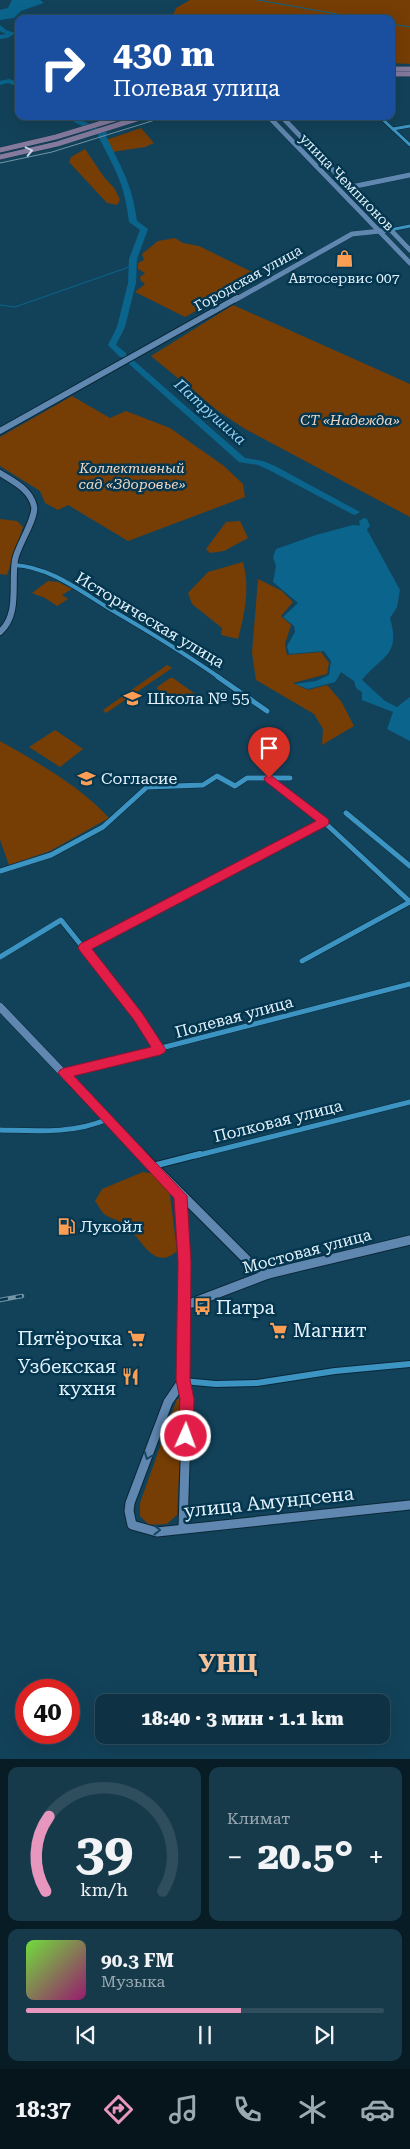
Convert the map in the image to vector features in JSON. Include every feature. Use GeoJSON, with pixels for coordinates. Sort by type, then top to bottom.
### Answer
{"type":"FeatureCollection","features":[{"type":"Feature","properties":{"kind":"main road"},"geometry":{"type":"LineString","coordinates":[[395,69],[410,69]]}},
{"type":"Feature","properties":{"kind":"main road"},"geometry":{"type":"LineString","coordinates":[[395,74],[410,74]]}},
{"type":"Feature","properties":{"kind":"main road"},"geometry":{"type":"LineString","coordinates":[[0,150],[79,131],[112,120]]}},
{"type":"Feature","properties":{"kind":"main road"},"geometry":{"type":"LineString","coordinates":[[0,157],[46,147],[134,120]]}},
{"type":"Feature","properties":{"kind":"street","name":"улица Чемпионов"},"geometry":{"type":"LineString","coordinates":[[272,120],[410,263]]}},
{"type":"Feature","properties":{"kind":"street","name":"улица Чемпионов"},"geometry":{"type":"LineString","coordinates":[[285,120],[410,250]]}},
{"type":"Feature","properties":{"kind":"street"},"geometry":{"type":"LineString","coordinates":[[384,120],[410,145]]}},
{"type":"Feature","properties":{"kind":"street"},"geometry":{"type":"LineString","coordinates":[[394,129],[410,126]]}},
{"type":"Feature","properties":{"kind":"street"},"geometry":{"type":"LineString","coordinates":[[338,190],[410,175]]}},
{"type":"Feature","properties":{"kind":"street"},"geometry":{"type":"LineString","coordinates":[[390,230],[410,226]]}},
{"type":"Feature","properties":{"kind":"street","name":"Городская улица"},"geometry":{"type":"LineString","coordinates":[[0,431],[352,234],[390,230]]}},
{"type":"Feature","properties":{"kind":"street"},"geometry":{"type":"LineString","coordinates":[[0,473],[30,493],[35,505],[34,514],[16,551],[12,616],[8,625],[0,632]]}},
{"type":"Feature","properties":{"kind":"street","name":"Историческая улица"},"geometry":{"type":"LineString","coordinates":[[14,565],[30,566],[54,576],[182,651],[267,711]]}},
{"type":"Feature","properties":{"kind":"street"},"geometry":{"type":"LineString","coordinates":[[0,871],[51,855],[103,827],[147,787],[203,785],[217,776],[235,786],[247,778],[290,778]]}},
{"type":"Feature","properties":{"kind":"street"},"geometry":{"type":"LineString","coordinates":[[269,778],[324,822],[410,902],[302,961]]}},
{"type":"Feature","properties":{"kind":"street"},"geometry":{"type":"LineString","coordinates":[[346,813],[410,866]]}},
{"type":"Feature","properties":{"kind":"street"},"geometry":{"type":"LineString","coordinates":[[84,948],[324,822]]}},
{"type":"Feature","properties":{"kind":"street"},"geometry":{"type":"LineString","coordinates":[[0,957],[61,920],[138,1016],[160,1050]]}},
{"type":"Feature","properties":{"kind":"street","name":"Полевая улица"},"geometry":{"type":"LineString","coordinates":[[64,1073],[160,1050],[410,984]]}},
{"type":"Feature","properties":{"kind":"street"},"geometry":{"type":"LineString","coordinates":[[0,1007],[181,1196],[248,1261],[268,1274]]}},
{"type":"Feature","properties":{"kind":"street","name":"Полковая улица"},"geometry":{"type":"LineString","coordinates":[[153,1166],[410,1102]]}},
{"type":"Feature","properties":{"kind":"street"},"geometry":{"type":"LineString","coordinates":[[0,1130],[70,1131],[99,1124],[108,1119]]}},
{"type":"Feature","properties":{"kind":"street"},"geometry":{"type":"LineString","coordinates":[[181,1196],[184,1262],[183,1380],[187,1399],[182,1510],[184,1528]]}},
{"type":"Feature","properties":{"kind":"street","name":"Мостовая улица"},"geometry":{"type":"LineString","coordinates":[[184,1304],[192,1303],[268,1274],[410,1240]]}},
{"type":"Feature","properties":{"kind":"street"},"geometry":{"type":"LineString","coordinates":[[183,1380],[216,1384],[257,1383],[335,1371],[410,1364]]}},
{"type":"Feature","properties":{"kind":"street","name":"улица Амундсена"},"geometry":{"type":"LineString","coordinates":[[183,1380],[168,1402],[130,1503],[129,1511],[132,1525],[141,1530],[156,1532],[410,1505]]}},
{"type":"Feature","properties":{"kind":"green space"},"geometry":{"type":"Polygon","coordinates":[[[190,0],[410,0],[410,64],[395,63],[395,15],[172,15],[176,8],[190,0]]]}},
{"type":"Feature","properties":{"kind":"green space"},"geometry":{"type":"Polygon","coordinates":[[[141,128],[154,143],[145,147],[112,152],[106,140],[141,128]]]}},
{"type":"Feature","properties":{"kind":"green space"},"geometry":{"type":"Polygon","coordinates":[[[85,149],[104,177],[115,189],[120,200],[117,205],[107,203],[69,162],[71,157],[85,149]]]}},
{"type":"Feature","properties":{"kind":"green space"},"geometry":{"type":"Polygon","coordinates":[[[175,238],[183,243],[199,246],[260,276],[185,317],[135,292],[145,284],[141,281],[140,277],[145,273],[138,269],[138,263],[144,260],[142,254],[158,241],[175,238]]]}},
{"type":"Feature","properties":{"kind":"green space","name":"СТ «Надежда»"},"geometry":{"type":"Polygon","coordinates":[[[233,305],[410,384],[410,517],[245,429],[218,411],[151,356],[233,305]]]}},
{"type":"Feature","properties":{"kind":"green space","name":"Коллективный сад «Здоровье»"},"geometry":{"type":"Polygon","coordinates":[[[72,396],[110,418],[126,411],[170,428],[224,466],[243,484],[245,497],[128,541],[68,505],[58,510],[45,503],[40,491],[0,466],[0,437],[72,396]]]}},
{"type":"Feature","properties":{"kind":"green space"},"geometry":{"type":"Polygon","coordinates":[[[0,519],[17,521],[23,527],[7,575],[0,574],[0,519]]]}},
{"type":"Feature","properties":{"kind":"green space"},"geometry":{"type":"Polygon","coordinates":[[[240,521],[248,538],[224,551],[210,553],[206,549],[226,522],[240,521]]]}},
{"type":"Feature","properties":{"kind":"green space"},"geometry":{"type":"Polygon","coordinates":[[[243,562],[246,600],[238,639],[221,635],[222,628],[192,604],[188,593],[208,572],[243,562]]]}},
{"type":"Feature","properties":{"kind":"green space"},"geometry":{"type":"Polygon","coordinates":[[[258,579],[282,591],[293,602],[281,616],[291,625],[285,644],[287,655],[321,652],[329,663],[327,674],[293,683],[308,690],[327,685],[341,701],[354,726],[322,745],[323,729],[314,714],[256,680],[252,653],[258,579]]]}},
{"type":"Feature","properties":{"kind":"green space"},"geometry":{"type":"Polygon","coordinates":[[[48,581],[58,582],[72,589],[62,595],[68,599],[57,606],[45,598],[32,593],[48,581]]]}},
{"type":"Feature","properties":{"kind":"green space"},"geometry":{"type":"Polygon","coordinates":[[[167,665],[172,668],[106,713],[103,710],[167,665]]]}},
{"type":"Feature","properties":{"kind":"green space"},"geometry":{"type":"Polygon","coordinates":[[[173,678],[198,696],[182,706],[157,689],[157,687],[173,678]]]}},
{"type":"Feature","properties":{"kind":"green space"},"geometry":{"type":"Polygon","coordinates":[[[55,730],[83,749],[60,767],[29,747],[55,730]]]}},
{"type":"Feature","properties":{"kind":"green space"},"geometry":{"type":"Polygon","coordinates":[[[0,741],[43,766],[72,786],[109,818],[50,851],[9,865],[0,840],[0,741]]]}},
{"type":"Feature","properties":{"kind":"green space"},"geometry":{"type":"Polygon","coordinates":[[[143,1172],[154,1174],[169,1188],[177,1251],[162,1258],[150,1252],[128,1227],[104,1214],[95,1201],[102,1189],[143,1172]]]}},
{"type":"Feature","properties":{"kind":"green space"},"geometry":{"type":"Polygon","coordinates":[[[177,1399],[183,1399],[177,1515],[167,1524],[149,1525],[140,1516],[140,1503],[177,1399]]]}},
{"type":"Feature","properties":{"kind":"water"},"geometry":{"type":"Polygon","coordinates":[[[12,0],[40,0],[44,3],[21,11],[14,18],[0,20],[0,10],[8,8],[12,0]]]}},
{"type":"Feature","properties":{"kind":"water"},"geometry":{"type":"Polygon","coordinates":[[[353,525],[365,526],[400,590],[397,607],[390,618],[393,631],[391,648],[388,654],[362,680],[385,701],[397,707],[410,697],[410,741],[387,729],[393,712],[362,700],[362,692],[356,688],[354,681],[341,672],[335,682],[308,689],[295,684],[316,681],[329,675],[331,661],[324,651],[289,654],[287,646],[295,632],[294,626],[283,617],[298,603],[273,582],[276,566],[273,557],[276,549],[353,525]]]}},
{"type":"Feature","properties":{"kind":"waterway"},"geometry":{"type":"LineString","coordinates":[[258,0],[342,15]]}},
{"type":"Feature","properties":{"kind":"waterway"},"geometry":{"type":"LineString","coordinates":[[395,25],[410,27]]}},
{"type":"Feature","properties":{"kind":"waterway","name":"Патрушиха"},"geometry":{"type":"LineString","coordinates":[[0,27],[4,32],[12,33],[6,37],[0,37]]}},
{"type":"Feature","properties":{"kind":"waterway","name":"Патрушиха"},"geometry":{"type":"LineString","coordinates":[[0,83],[9,81],[15,83]]}},
{"type":"Feature","properties":{"kind":"waterway","name":"Патрушиха"},"geometry":{"type":"LineString","coordinates":[[74,120],[104,134],[102,136],[126,184],[133,222],[144,229],[133,259],[132,283],[121,327],[112,345],[123,355]]}},
{"type":"Feature","properties":{"kind":"waterway"},"geometry":{"type":"LineString","coordinates":[[0,305],[15,307],[132,266]]}},
{"type":"Feature","properties":{"kind":"waterway","name":"Патрушиха"},"geometry":{"type":"LineString","coordinates":[[132,362],[242,460],[260,463],[272,468],[355,512]]}},
{"type":"Feature","properties":{"kind":"waterway","name":"Патрушиха"},"geometry":{"type":"LineString","coordinates":[[356,536],[365,526],[364,521]]}},
{"type":"Feature","properties":{"kind":"tram line"},"geometry":{"type":"LineString","coordinates":[[0,163],[52,152],[155,120]]}},
{"type":"Feature","properties":{"kind":"railway"},"geometry":{"type":"LineString","coordinates":[[0,1300],[22,1296]]}},
{"type":"Feature","properties":{"kind":"place","name":"Автосервис 007"},"geometry":{"type":"Point","coordinates":[344,258]}},
{"type":"Feature","properties":{"kind":"place","name":"Школа № 55"},"geometry":{"type":"Point","coordinates":[133,698]}},
{"type":"Feature","properties":{"kind":"place","name":"Согласие"},"geometry":{"type":"Point","coordinates":[87,778]}},
{"type":"Feature","properties":{"kind":"place","name":"Лукойл"},"geometry":{"type":"Point","coordinates":[66,1226]}},
{"type":"Feature","properties":{"kind":"place","name":"Патра"},"geometry":{"type":"Point","coordinates":[202,1307]}},
{"type":"Feature","properties":{"kind":"place","name":"Магнит"},"geometry":{"type":"Point","coordinates":[279,1330]}},
{"type":"Feature","properties":{"kind":"place","name":"Пятёрочка"},"geometry":{"type":"Point","coordinates":[136,1338]}},
{"type":"Feature","properties":{"kind":"place","name":"Узбекская кухня"},"geometry":{"type":"Point","coordinates":[130,1377]}},
{"type":"Feature","properties":{"kind":"district","name":"УНЦ"},"geometry":{"type":"Point","coordinates":[228,1663]}},
{"type":"Feature","properties":{"kind":"route"},"geometry":{"type":"LineString","coordinates":[[186,1436],[187,1399],[183,1380],[184,1262],[181,1196],[64,1073],[160,1050],[138,1016],[84,948],[324,822],[269,778]]}}]}
